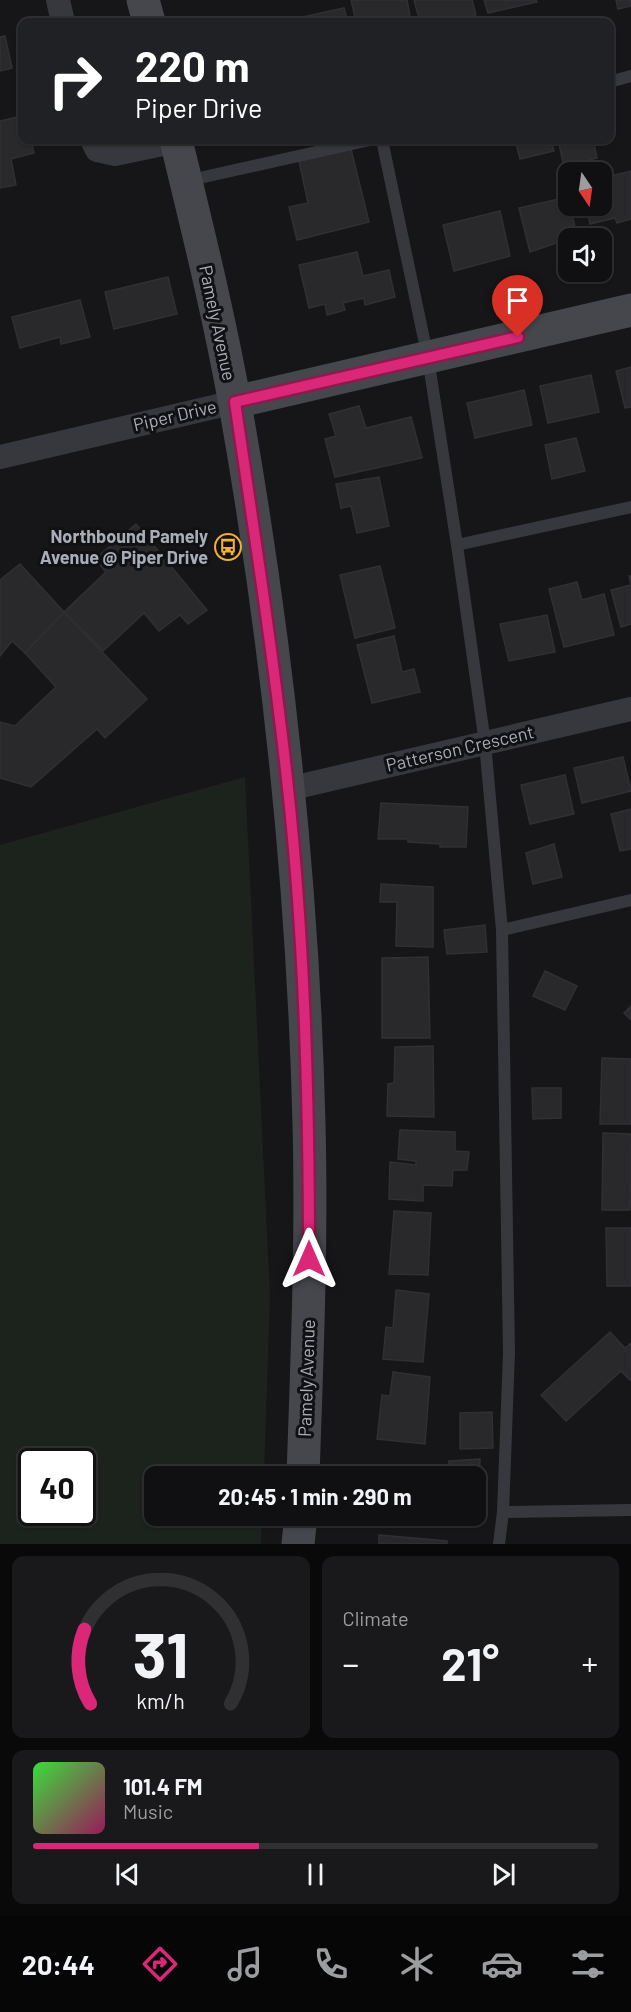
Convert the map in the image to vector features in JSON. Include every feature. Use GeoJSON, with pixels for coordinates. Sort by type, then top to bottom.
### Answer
{"type":"FeatureCollection","features":[{"type":"Feature","properties":{"kind":"street"},"geometry":{"type":"LineString","coordinates":[[58,0],[62,18]]}},
{"type":"Feature","properties":{"kind":"street"},"geometry":{"type":"LineString","coordinates":[[144,0],[148,18]]}},
{"type":"Feature","properties":{"kind":"street"},"geometry":{"type":"LineString","coordinates":[[94,144],[97,150],[115,154],[159,144]]}},
{"type":"Feature","properties":{"kind":"street","name":"Pamely Avenue"},"geometry":{"type":"LineString","coordinates":[[177,144],[235,402],[288,789],[301,948],[309,1124],[309,1305],[303,1466]]}},
{"type":"Feature","properties":{"kind":"street","name":"Piper Drive"},"geometry":{"type":"LineString","coordinates":[[0,457],[631,310]]}},
{"type":"Feature","properties":{"kind":"street","name":"Patterson Crescent"},"geometry":{"type":"LineString","coordinates":[[288,789],[631,709]]}},
{"type":"Feature","properties":{"kind":"street"},"geometry":{"type":"LineString","coordinates":[[298,1544],[300,1526]]}},
{"type":"Feature","properties":{"kind":"lane"},"geometry":{"type":"LineString","coordinates":[[614,81],[631,76]]}},
{"type":"Feature","properties":{"kind":"lane"},"geometry":{"type":"LineString","coordinates":[[186,181],[352,144]]}},
{"type":"Feature","properties":{"kind":"lane"},"geometry":{"type":"LineString","coordinates":[[382,144],[428,358],[457,545],[485,743],[502,930],[508,1353],[503,1512],[499,1544]]}},
{"type":"Feature","properties":{"kind":"lane"},"geometry":{"type":"LineString","coordinates":[[457,545],[631,507]]}},
{"type":"Feature","properties":{"kind":"lane"},"geometry":{"type":"LineString","coordinates":[[502,930],[631,900]]}},
{"type":"Feature","properties":{"kind":"lane"},"geometry":{"type":"LineString","coordinates":[[503,1512],[631,1510]]}},
{"type":"Feature","properties":{"kind":"shaded area"},"geometry":{"type":"Polygon","coordinates":[[[245,777],[270,1295],[264,1466],[144,1466],[144,1526],[262,1526],[261,1544],[0,1544],[0,845],[245,777]]]}},
{"type":"Feature","properties":{"kind":"building"},"geometry":{"type":"Polygon","coordinates":[[[351,0],[407,0],[410,18],[355,18],[351,0]]]}},
{"type":"Feature","properties":{"kind":"building"},"geometry":{"type":"Polygon","coordinates":[[[414,0],[472,0],[476,15],[462,18],[419,18],[414,0]]]}},
{"type":"Feature","properties":{"kind":"building"},"geometry":{"type":"Polygon","coordinates":[[[484,0],[536,0],[537,2],[488,13],[484,0]]]}},
{"type":"Feature","properties":{"kind":"building"},"geometry":{"type":"Polygon","coordinates":[[[616,0],[631,0],[631,6],[618,9],[616,0]]]}},
{"type":"Feature","properties":{"kind":"building"},"geometry":{"type":"Polygon","coordinates":[[[344,8],[347,18],[298,18],[344,8]]]}},
{"type":"Feature","properties":{"kind":"building"},"geometry":{"type":"Polygon","coordinates":[[[5,36],[12,68],[0,71],[0,37],[5,36]]]}},
{"type":"Feature","properties":{"kind":"building"},"geometry":{"type":"Polygon","coordinates":[[[18,117],[18,144],[32,144],[34,153],[11,159],[16,185],[0,188],[0,121],[18,117]]]}},
{"type":"Feature","properties":{"kind":"building"},"geometry":{"type":"Polygon","coordinates":[[[516,144],[552,144],[554,151],[520,159],[516,144]]]}},
{"type":"Feature","properties":{"kind":"building"},"geometry":{"type":"Polygon","coordinates":[[[559,144],[594,144],[597,158],[580,162],[563,162],[559,144]]]}},
{"type":"Feature","properties":{"kind":"building"},"geometry":{"type":"Polygon","coordinates":[[[351,149],[369,222],[297,240],[289,207],[308,203],[299,161],[351,149]]]}},
{"type":"Feature","properties":{"kind":"building"},"geometry":{"type":"Polygon","coordinates":[[[631,171],[631,219],[617,223],[615,218],[590,224],[588,216],[612,216],[612,176],[631,171]]]}},
{"type":"Feature","properties":{"kind":"building"},"geometry":{"type":"Polygon","coordinates":[[[558,199],[558,216],[572,216],[575,228],[558,228],[558,242],[530,252],[519,208],[558,199]]]}},
{"type":"Feature","properties":{"kind":"building"},"geometry":{"type":"Polygon","coordinates":[[[500,211],[510,256],[454,271],[443,225],[500,211]]]}},
{"type":"Feature","properties":{"kind":"building"},"geometry":{"type":"Polygon","coordinates":[[[357,252],[363,276],[389,270],[395,297],[365,305],[364,298],[343,303],[345,310],[327,315],[325,304],[309,308],[299,265],[357,252]]]}},
{"type":"Feature","properties":{"kind":"building"},"geometry":{"type":"Polygon","coordinates":[[[168,277],[177,314],[114,329],[105,292],[168,277]]]}},
{"type":"Feature","properties":{"kind":"building"},"geometry":{"type":"Polygon","coordinates":[[[80,300],[90,337],[61,344],[60,337],[20,348],[12,317],[80,300]]]}},
{"type":"Feature","properties":{"kind":"building"},"geometry":{"type":"Polygon","coordinates":[[[631,367],[631,407],[625,408],[616,371],[631,367]]]}},
{"type":"Feature","properties":{"kind":"building"},"geometry":{"type":"Polygon","coordinates":[[[591,375],[599,412],[548,423],[540,386],[591,375]]]}},
{"type":"Feature","properties":{"kind":"building"},"geometry":{"type":"Polygon","coordinates":[[[524,390],[532,425],[475,438],[467,403],[524,390]]]}},
{"type":"Feature","properties":{"kind":"building"},"geometry":{"type":"Polygon","coordinates":[[[359,406],[366,428],[411,417],[422,458],[335,477],[325,439],[336,436],[329,414],[359,406]]]}},
{"type":"Feature","properties":{"kind":"building"},"geometry":{"type":"Polygon","coordinates":[[[576,438],[585,471],[552,479],[545,445],[576,438]]]}},
{"type":"Feature","properties":{"kind":"building"},"geometry":{"type":"Polygon","coordinates":[[[379,477],[389,526],[357,533],[351,506],[341,508],[336,484],[379,477]]]}},
{"type":"Feature","properties":{"kind":"building"},"geometry":{"type":"Polygon","coordinates":[[[136,524],[207,610],[188,624],[180,615],[159,631],[144,613],[103,651],[64,612],[106,572],[95,559],[136,524]]]}},
{"type":"Feature","properties":{"kind":"building"},"geometry":{"type":"Polygon","coordinates":[[[20,564],[64,612],[25,653],[12,641],[0,656],[0,580],[20,564]]]}},
{"type":"Feature","properties":{"kind":"building"},"geometry":{"type":"Polygon","coordinates":[[[380,566],[395,628],[355,638],[340,575],[380,566]]]}},
{"type":"Feature","properties":{"kind":"building"},"geometry":{"type":"Polygon","coordinates":[[[577,582],[582,600],[604,594],[614,635],[564,647],[549,589],[577,582]]]}},
{"type":"Feature","properties":{"kind":"building"},"geometry":{"type":"Polygon","coordinates":[[[631,585],[631,624],[621,627],[611,590],[631,585]]]}},
{"type":"Feature","properties":{"kind":"building"},"geometry":{"type":"Polygon","coordinates":[[[64,612],[147,699],[105,738],[97,729],[31,787],[0,778],[0,722],[15,726],[56,687],[25,653],[64,612]]]}},
{"type":"Feature","properties":{"kind":"building"},"geometry":{"type":"Polygon","coordinates":[[[547,615],[555,652],[509,661],[500,624],[547,615]]]}},
{"type":"Feature","properties":{"kind":"building"},"geometry":{"type":"Polygon","coordinates":[[[394,636],[402,672],[414,669],[420,692],[372,703],[357,645],[394,636]]]}},
{"type":"Feature","properties":{"kind":"building"},"geometry":{"type":"Polygon","coordinates":[[[623,757],[631,791],[582,803],[574,768],[623,757]]]}},
{"type":"Feature","properties":{"kind":"building"},"geometry":{"type":"Polygon","coordinates":[[[565,775],[574,814],[530,824],[521,785],[565,775]]]}},
{"type":"Feature","properties":{"kind":"building"},"geometry":{"type":"Polygon","coordinates":[[[381,803],[468,807],[466,847],[440,847],[440,844],[408,842],[408,839],[378,839],[381,803]]]}},
{"type":"Feature","properties":{"kind":"building"},"geometry":{"type":"Polygon","coordinates":[[[631,809],[631,849],[620,851],[611,814],[631,809]]]}},
{"type":"Feature","properties":{"kind":"building"},"geometry":{"type":"Polygon","coordinates":[[[554,844],[562,877],[533,884],[526,853],[554,844]]]}},
{"type":"Feature","properties":{"kind":"building"},"geometry":{"type":"Polygon","coordinates":[[[381,884],[433,887],[433,947],[396,946],[397,902],[380,902],[381,884]]]}},
{"type":"Feature","properties":{"kind":"building"},"geometry":{"type":"Polygon","coordinates":[[[485,925],[487,952],[447,954],[444,930],[485,925]]]}},
{"type":"Feature","properties":{"kind":"building"},"geometry":{"type":"Polygon","coordinates":[[[428,957],[430,1038],[382,1038],[382,958],[428,957]]]}},
{"type":"Feature","properties":{"kind":"building"},"geometry":{"type":"Polygon","coordinates":[[[545,971],[577,986],[565,1010],[533,996],[545,971]]]}},
{"type":"Feature","properties":{"kind":"building"},"geometry":{"type":"Polygon","coordinates":[[[631,1006],[631,1020],[624,1013],[631,1006]]]}},
{"type":"Feature","properties":{"kind":"building"},"geometry":{"type":"Polygon","coordinates":[[[433,1046],[434,1117],[387,1116],[388,1084],[394,1083],[395,1047],[433,1046]]]}},
{"type":"Feature","properties":{"kind":"building"},"geometry":{"type":"Polygon","coordinates":[[[602,1058],[631,1059],[631,1124],[600,1124],[602,1058]]]}},
{"type":"Feature","properties":{"kind":"building"},"geometry":{"type":"Polygon","coordinates":[[[532,1088],[561,1088],[561,1118],[533,1119],[532,1088]]]}},
{"type":"Feature","properties":{"kind":"building"},"geometry":{"type":"Polygon","coordinates":[[[400,1130],[455,1132],[455,1151],[469,1152],[467,1170],[453,1170],[452,1186],[423,1185],[423,1201],[389,1199],[390,1162],[416,1165],[416,1161],[398,1159],[400,1130]]]}},
{"type":"Feature","properties":{"kind":"building"},"geometry":{"type":"Polygon","coordinates":[[[603,1133],[631,1134],[630,1210],[602,1210],[603,1133]]]}},
{"type":"Feature","properties":{"kind":"building"},"geometry":{"type":"Polygon","coordinates":[[[394,1211],[431,1213],[428,1275],[389,1274],[394,1211]]]}},
{"type":"Feature","properties":{"kind":"building"},"geometry":{"type":"Polygon","coordinates":[[[606,1228],[631,1228],[631,1286],[607,1286],[606,1228]]]}},
{"type":"Feature","properties":{"kind":"building"},"geometry":{"type":"Polygon","coordinates":[[[396,1290],[429,1294],[423,1362],[383,1359],[386,1327],[393,1328],[396,1290]]]}},
{"type":"Feature","properties":{"kind":"building"},"geometry":{"type":"Polygon","coordinates":[[[610,1332],[625,1348],[631,1343],[631,1381],[621,1371],[566,1421],[541,1395],[610,1332]]]}},
{"type":"Feature","properties":{"kind":"building"},"geometry":{"type":"Polygon","coordinates":[[[393,1372],[430,1377],[425,1444],[377,1439],[382,1395],[390,1396],[393,1372]]]}},
{"type":"Feature","properties":{"kind":"building"},"geometry":{"type":"Polygon","coordinates":[[[492,1412],[493,1448],[460,1449],[460,1413],[492,1412]]]}},
{"type":"Feature","properties":{"kind":"building"},"geometry":{"type":"Polygon","coordinates":[[[480,1459],[480,1466],[449,1466],[449,1461],[480,1459]]]}},
{"type":"Feature","properties":{"kind":"building"},"geometry":{"type":"Polygon","coordinates":[[[379,1535],[447,1541],[447,1544],[379,1544],[379,1535]]]}},
{"type":"Feature","properties":{"kind":"place","name":"Northbound Pamely Avenue @ Piper Drive"},"geometry":{"type":"Point","coordinates":[228,547]}},
{"type":"Feature","properties":{"kind":"route"},"geometry":{"type":"LineString","coordinates":[[309,1259],[309,1124],[301,948],[288,789],[235,402],[518,337]]}}]}
